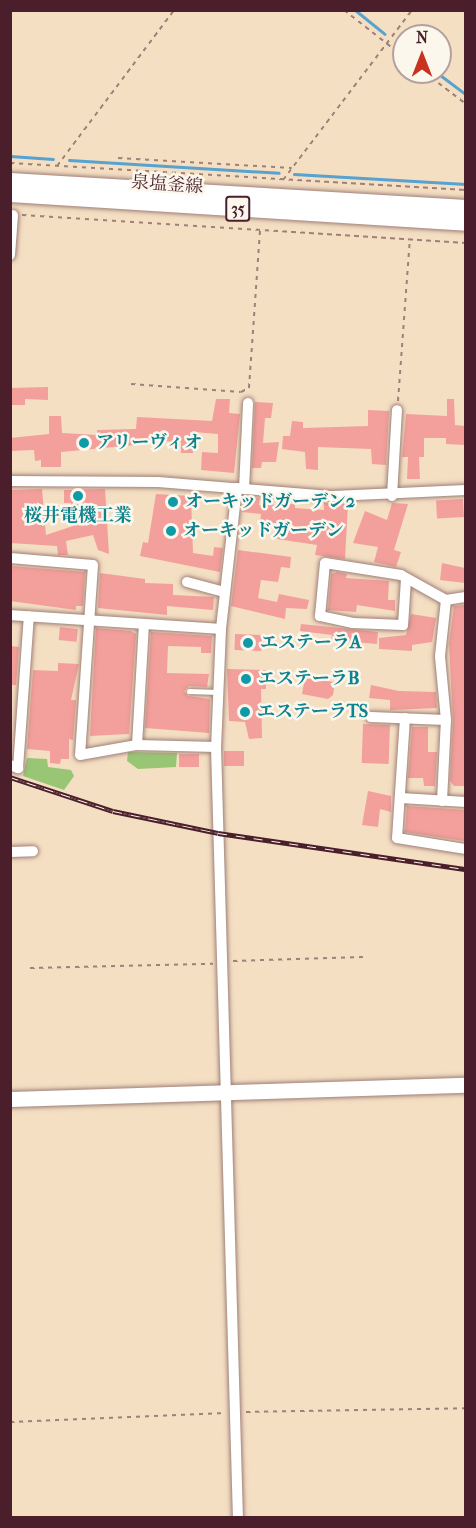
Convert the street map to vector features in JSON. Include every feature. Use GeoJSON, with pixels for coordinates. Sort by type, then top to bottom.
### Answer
{"type":"FeatureCollection","features":[{"type":"Feature","properties":{"kind":"main road","name":"泉塩釜線"},"geometry":{"type":"LineString","coordinates":[[10,181],[465,208]]}},
{"type":"Feature","properties":{"kind":"main road","name":"泉塩釜線"},"geometry":{"type":"LineString","coordinates":[[10,194],[465,224]]}},
{"type":"Feature","properties":{"kind":"street"},"geometry":{"type":"LineString","coordinates":[[10,255],[14,215]]}},
{"type":"Feature","properties":{"kind":"street"},"geometry":{"type":"LineString","coordinates":[[238,1518],[216,747],[221,629],[240,489],[248,403]]}},
{"type":"Feature","properties":{"kind":"street"},"geometry":{"type":"LineString","coordinates":[[392,496],[397,410]]}},
{"type":"Feature","properties":{"kind":"street"},"geometry":{"type":"LineString","coordinates":[[10,481],[98,480],[392,496],[465,490]]}},
{"type":"Feature","properties":{"kind":"street"},"geometry":{"type":"LineString","coordinates":[[10,558],[93,565],[80,755],[137,745],[216,747]]}},
{"type":"Feature","properties":{"kind":"street"},"geometry":{"type":"LineString","coordinates":[[406,579],[403,625],[353,623],[320,616],[325,563],[353,570],[372,568],[406,579],[446,600],[465,597]]}},
{"type":"Feature","properties":{"kind":"street"},"geometry":{"type":"LineString","coordinates":[[187,582],[225,592]]}},
{"type":"Feature","properties":{"kind":"street"},"geometry":{"type":"LineString","coordinates":[[442,801],[446,720],[440,656],[446,600]]}},
{"type":"Feature","properties":{"kind":"street"},"geometry":{"type":"LineString","coordinates":[[10,615],[221,629]]}},
{"type":"Feature","properties":{"kind":"street"},"geometry":{"type":"LineString","coordinates":[[10,765],[18,768],[29,616]]}},
{"type":"Feature","properties":{"kind":"street"},"geometry":{"type":"LineString","coordinates":[[137,745],[144,624]]}},
{"type":"Feature","properties":{"kind":"street"},"geometry":{"type":"LineString","coordinates":[[371,717],[446,720]]}},
{"type":"Feature","properties":{"kind":"street"},"geometry":{"type":"LineString","coordinates":[[405,718],[398,838],[465,849]]}},
{"type":"Feature","properties":{"kind":"street"},"geometry":{"type":"LineString","coordinates":[[401,798],[465,802]]}},
{"type":"Feature","properties":{"kind":"street"},"geometry":{"type":"LineString","coordinates":[[10,852],[33,851]]}},
{"type":"Feature","properties":{"kind":"street"},"geometry":{"type":"LineString","coordinates":[[10,1099],[465,1085]]}},
{"type":"Feature","properties":{"kind":"lane"},"geometry":{"type":"LineString","coordinates":[[189,691],[218,692]]}},
{"type":"Feature","properties":{"kind":"path"},"geometry":{"type":"LineString","coordinates":[[57,166],[174,10]]}},
{"type":"Feature","properties":{"kind":"path"},"geometry":{"type":"LineString","coordinates":[[344,10],[392,48]]}},
{"type":"Feature","properties":{"kind":"path"},"geometry":{"type":"LineString","coordinates":[[284,180],[412,10]]}},
{"type":"Feature","properties":{"kind":"path"},"geometry":{"type":"LineString","coordinates":[[439,84],[465,104]]}},
{"type":"Feature","properties":{"kind":"path"},"geometry":{"type":"LineString","coordinates":[[118,158],[292,168]]}},
{"type":"Feature","properties":{"kind":"path"},"geometry":{"type":"LineString","coordinates":[[10,163],[465,190]]}},
{"type":"Feature","properties":{"kind":"path"},"geometry":{"type":"LineString","coordinates":[[14,215],[465,243]]}},
{"type":"Feature","properties":{"kind":"path"},"geometry":{"type":"LineString","coordinates":[[131,384],[241,392],[249,388],[260,230]]}},
{"type":"Feature","properties":{"kind":"path"},"geometry":{"type":"LineString","coordinates":[[397,410],[410,239]]}},
{"type":"Feature","properties":{"kind":"path"},"geometry":{"type":"LineString","coordinates":[[30,968],[363,957]]}},
{"type":"Feature","properties":{"kind":"green space"},"geometry":{"type":"Polygon","coordinates":[[[128,752],[177,753],[176,767],[138,769],[127,761],[128,752]]]}},
{"type":"Feature","properties":{"kind":"green space"},"geometry":{"type":"Polygon","coordinates":[[[27,758],[47,759],[48,767],[71,770],[74,776],[64,790],[23,776],[27,758]]]}},
{"type":"Feature","properties":{"kind":"building"},"geometry":{"type":"Polygon","coordinates":[[[48,387],[48,400],[25,399],[25,405],[10,405],[10,388],[48,387]]]}},
{"type":"Feature","properties":{"kind":"building"},"geometry":{"type":"Polygon","coordinates":[[[216,399],[230,399],[229,413],[240,414],[234,473],[201,470],[202,452],[218,453],[218,434],[194,432],[193,453],[181,453],[181,442],[145,440],[145,444],[61,452],[61,467],[41,467],[41,460],[35,461],[34,450],[10,451],[10,438],[49,434],[49,416],[61,416],[62,433],[97,435],[97,430],[136,429],[137,417],[212,421],[216,399]]]}},
{"type":"Feature","properties":{"kind":"building"},"geometry":{"type":"Polygon","coordinates":[[[447,399],[454,399],[455,425],[465,426],[465,445],[446,444],[446,438],[424,438],[424,457],[419,457],[420,479],[407,479],[408,457],[402,457],[406,414],[447,416],[447,399]]]}},
{"type":"Feature","properties":{"kind":"building"},"geometry":{"type":"Polygon","coordinates":[[[255,402],[273,403],[271,418],[265,418],[263,443],[279,442],[276,462],[262,462],[261,468],[252,468],[255,402]]]}},
{"type":"Feature","properties":{"kind":"building"},"geometry":{"type":"Polygon","coordinates":[[[368,410],[389,411],[386,465],[372,464],[371,449],[318,447],[318,470],[306,469],[305,452],[282,449],[283,436],[290,436],[292,421],[303,422],[303,428],[368,426],[368,410]]]}},
{"type":"Feature","properties":{"kind":"building"},"geometry":{"type":"Polygon","coordinates":[[[42,489],[46,535],[73,526],[71,503],[64,503],[64,490],[105,489],[109,554],[98,550],[93,535],[66,541],[68,555],[58,555],[57,546],[10,543],[10,490],[42,489]]]}},
{"type":"Feature","properties":{"kind":"building"},"geometry":{"type":"Polygon","coordinates":[[[156,494],[191,496],[193,553],[213,556],[214,547],[223,548],[220,572],[140,556],[143,542],[148,543],[156,494]]]}},
{"type":"Feature","properties":{"kind":"building"},"geometry":{"type":"Polygon","coordinates":[[[244,496],[260,498],[259,505],[295,504],[295,508],[324,510],[324,503],[348,504],[345,559],[315,555],[317,545],[277,539],[278,524],[260,523],[261,514],[242,512],[244,496]]]}},
{"type":"Feature","properties":{"kind":"building"},"geometry":{"type":"Polygon","coordinates":[[[463,499],[464,517],[437,518],[436,500],[463,499]]]}},
{"type":"Feature","properties":{"kind":"building"},"geometry":{"type":"Polygon","coordinates":[[[392,503],[408,504],[394,550],[401,552],[396,567],[374,562],[378,547],[353,543],[365,511],[387,520],[392,503]]]}},
{"type":"Feature","properties":{"kind":"building"},"geometry":{"type":"Polygon","coordinates":[[[238,550],[291,557],[290,568],[281,567],[278,582],[261,580],[258,598],[277,602],[279,594],[309,600],[307,609],[286,608],[285,619],[231,606],[238,550]]]}},
{"type":"Feature","properties":{"kind":"building"},"geometry":{"type":"Polygon","coordinates":[[[442,563],[465,568],[465,583],[440,580],[442,563]]]}},
{"type":"Feature","properties":{"kind":"building"},"geometry":{"type":"Polygon","coordinates":[[[10,566],[85,572],[83,606],[76,606],[76,610],[10,601],[10,566]]]}},
{"type":"Feature","properties":{"kind":"building"},"geometry":{"type":"Polygon","coordinates":[[[337,572],[347,574],[346,578],[389,581],[388,600],[395,600],[395,611],[357,605],[356,612],[328,610],[331,574],[337,572]]]}},
{"type":"Feature","properties":{"kind":"building"},"geometry":{"type":"Polygon","coordinates":[[[100,573],[145,579],[145,583],[173,584],[173,595],[214,597],[213,610],[167,606],[167,615],[98,608],[100,573]]]}},
{"type":"Feature","properties":{"kind":"building"},"geometry":{"type":"Polygon","coordinates":[[[465,605],[465,786],[454,786],[450,781],[453,720],[449,644],[454,606],[465,605]]]}},
{"type":"Feature","properties":{"kind":"building"},"geometry":{"type":"Polygon","coordinates":[[[411,614],[436,618],[432,642],[412,645],[412,651],[379,649],[379,638],[406,635],[411,614]]]}},
{"type":"Feature","properties":{"kind":"building"},"geometry":{"type":"Polygon","coordinates":[[[301,624],[378,632],[377,644],[331,640],[332,635],[300,631],[301,624]]]}},
{"type":"Feature","properties":{"kind":"building"},"geometry":{"type":"Polygon","coordinates":[[[60,627],[78,629],[77,642],[59,640],[60,627]]]}},
{"type":"Feature","properties":{"kind":"building"},"geometry":{"type":"Polygon","coordinates":[[[96,628],[131,631],[136,634],[129,734],[90,736],[96,628]]]}},
{"type":"Feature","properties":{"kind":"building"},"geometry":{"type":"Polygon","coordinates":[[[151,632],[212,636],[211,653],[201,653],[201,647],[168,646],[167,673],[209,674],[207,687],[189,686],[184,691],[188,696],[210,699],[209,733],[145,728],[151,632]]]}},
{"type":"Feature","properties":{"kind":"building","name":"エステーラA"},"geometry":{"type":"Polygon","coordinates":[[[235,634],[262,635],[261,651],[234,650],[235,634]]]}},
{"type":"Feature","properties":{"kind":"building"},"geometry":{"type":"Polygon","coordinates":[[[10,646],[19,647],[16,685],[10,685],[10,646]]]}},
{"type":"Feature","properties":{"kind":"building"},"geometry":{"type":"Polygon","coordinates":[[[58,663],[79,664],[71,700],[76,700],[73,740],[69,739],[69,759],[61,759],[60,764],[50,763],[50,751],[27,749],[33,670],[58,671],[58,663]]]}},
{"type":"Feature","properties":{"kind":"building"},"geometry":{"type":"Polygon","coordinates":[[[227,669],[266,670],[266,689],[261,689],[262,738],[249,739],[245,722],[229,721],[227,669]]]}},
{"type":"Feature","properties":{"kind":"building"},"geometry":{"type":"Polygon","coordinates":[[[305,678],[335,682],[333,695],[328,699],[302,694],[305,678]]]}},
{"type":"Feature","properties":{"kind":"building"},"geometry":{"type":"Polygon","coordinates":[[[371,685],[399,691],[436,692],[437,708],[390,710],[390,700],[369,698],[371,685]]]}},
{"type":"Feature","properties":{"kind":"building"},"geometry":{"type":"Polygon","coordinates":[[[363,724],[390,725],[389,764],[362,763],[363,724]]]}},
{"type":"Feature","properties":{"kind":"building"},"geometry":{"type":"Polygon","coordinates":[[[412,727],[428,727],[428,752],[437,752],[435,786],[424,786],[423,778],[408,778],[412,727]]]}},
{"type":"Feature","properties":{"kind":"building"},"geometry":{"type":"Polygon","coordinates":[[[224,751],[244,751],[244,766],[224,766],[224,751]]]}},
{"type":"Feature","properties":{"kind":"building"},"geometry":{"type":"Polygon","coordinates":[[[179,754],[199,754],[199,767],[179,767],[179,754]]]}},
{"type":"Feature","properties":{"kind":"building"},"geometry":{"type":"Polygon","coordinates":[[[368,791],[391,796],[391,812],[380,809],[378,827],[362,825],[368,791]]]}},
{"type":"Feature","properties":{"kind":"building"},"geometry":{"type":"Polygon","coordinates":[[[407,806],[465,810],[464,841],[405,832],[407,806]]]}},
{"type":"Feature","properties":{"kind":"waterway"},"geometry":{"type":"LineString","coordinates":[[355,10],[385,34]]}},
{"type":"Feature","properties":{"kind":"waterway"},"geometry":{"type":"LineString","coordinates":[[452,84],[466,95]]}},
{"type":"Feature","properties":{"kind":"waterway"},"geometry":{"type":"LineString","coordinates":[[10,156],[53,159]]}},
{"type":"Feature","properties":{"kind":"waterway"},"geometry":{"type":"LineString","coordinates":[[69,160],[279,173]]}},
{"type":"Feature","properties":{"kind":"waterway"},"geometry":{"type":"LineString","coordinates":[[294,174],[466,184]]}},
{"type":"Feature","properties":{"kind":"railway"},"geometry":{"type":"LineString","coordinates":[[10,777],[113,811],[218,833],[466,869]]}},
{"type":"Feature","properties":{"kind":"place","name":"アリーヴィオ"},"geometry":{"type":"Point","coordinates":[84,443]}},
{"type":"Feature","properties":{"kind":"place","name":"桜井電機工業"},"geometry":{"type":"Point","coordinates":[78,496]}},
{"type":"Feature","properties":{"kind":"place","name":"オーキッドガーデン2"},"geometry":{"type":"Point","coordinates":[173,502]}},
{"type":"Feature","properties":{"kind":"place","name":"オーキッドガーデン"},"geometry":{"type":"Point","coordinates":[171,531]}},
{"type":"Feature","properties":{"kind":"place","name":"エステーラA"},"geometry":{"type":"Point","coordinates":[248,643]}},
{"type":"Feature","properties":{"kind":"place","name":"エステーラB"},"geometry":{"type":"Point","coordinates":[246,679]}},
{"type":"Feature","properties":{"kind":"place","name":"エステーラTS"},"geometry":{"type":"Point","coordinates":[245,712]}}]}
